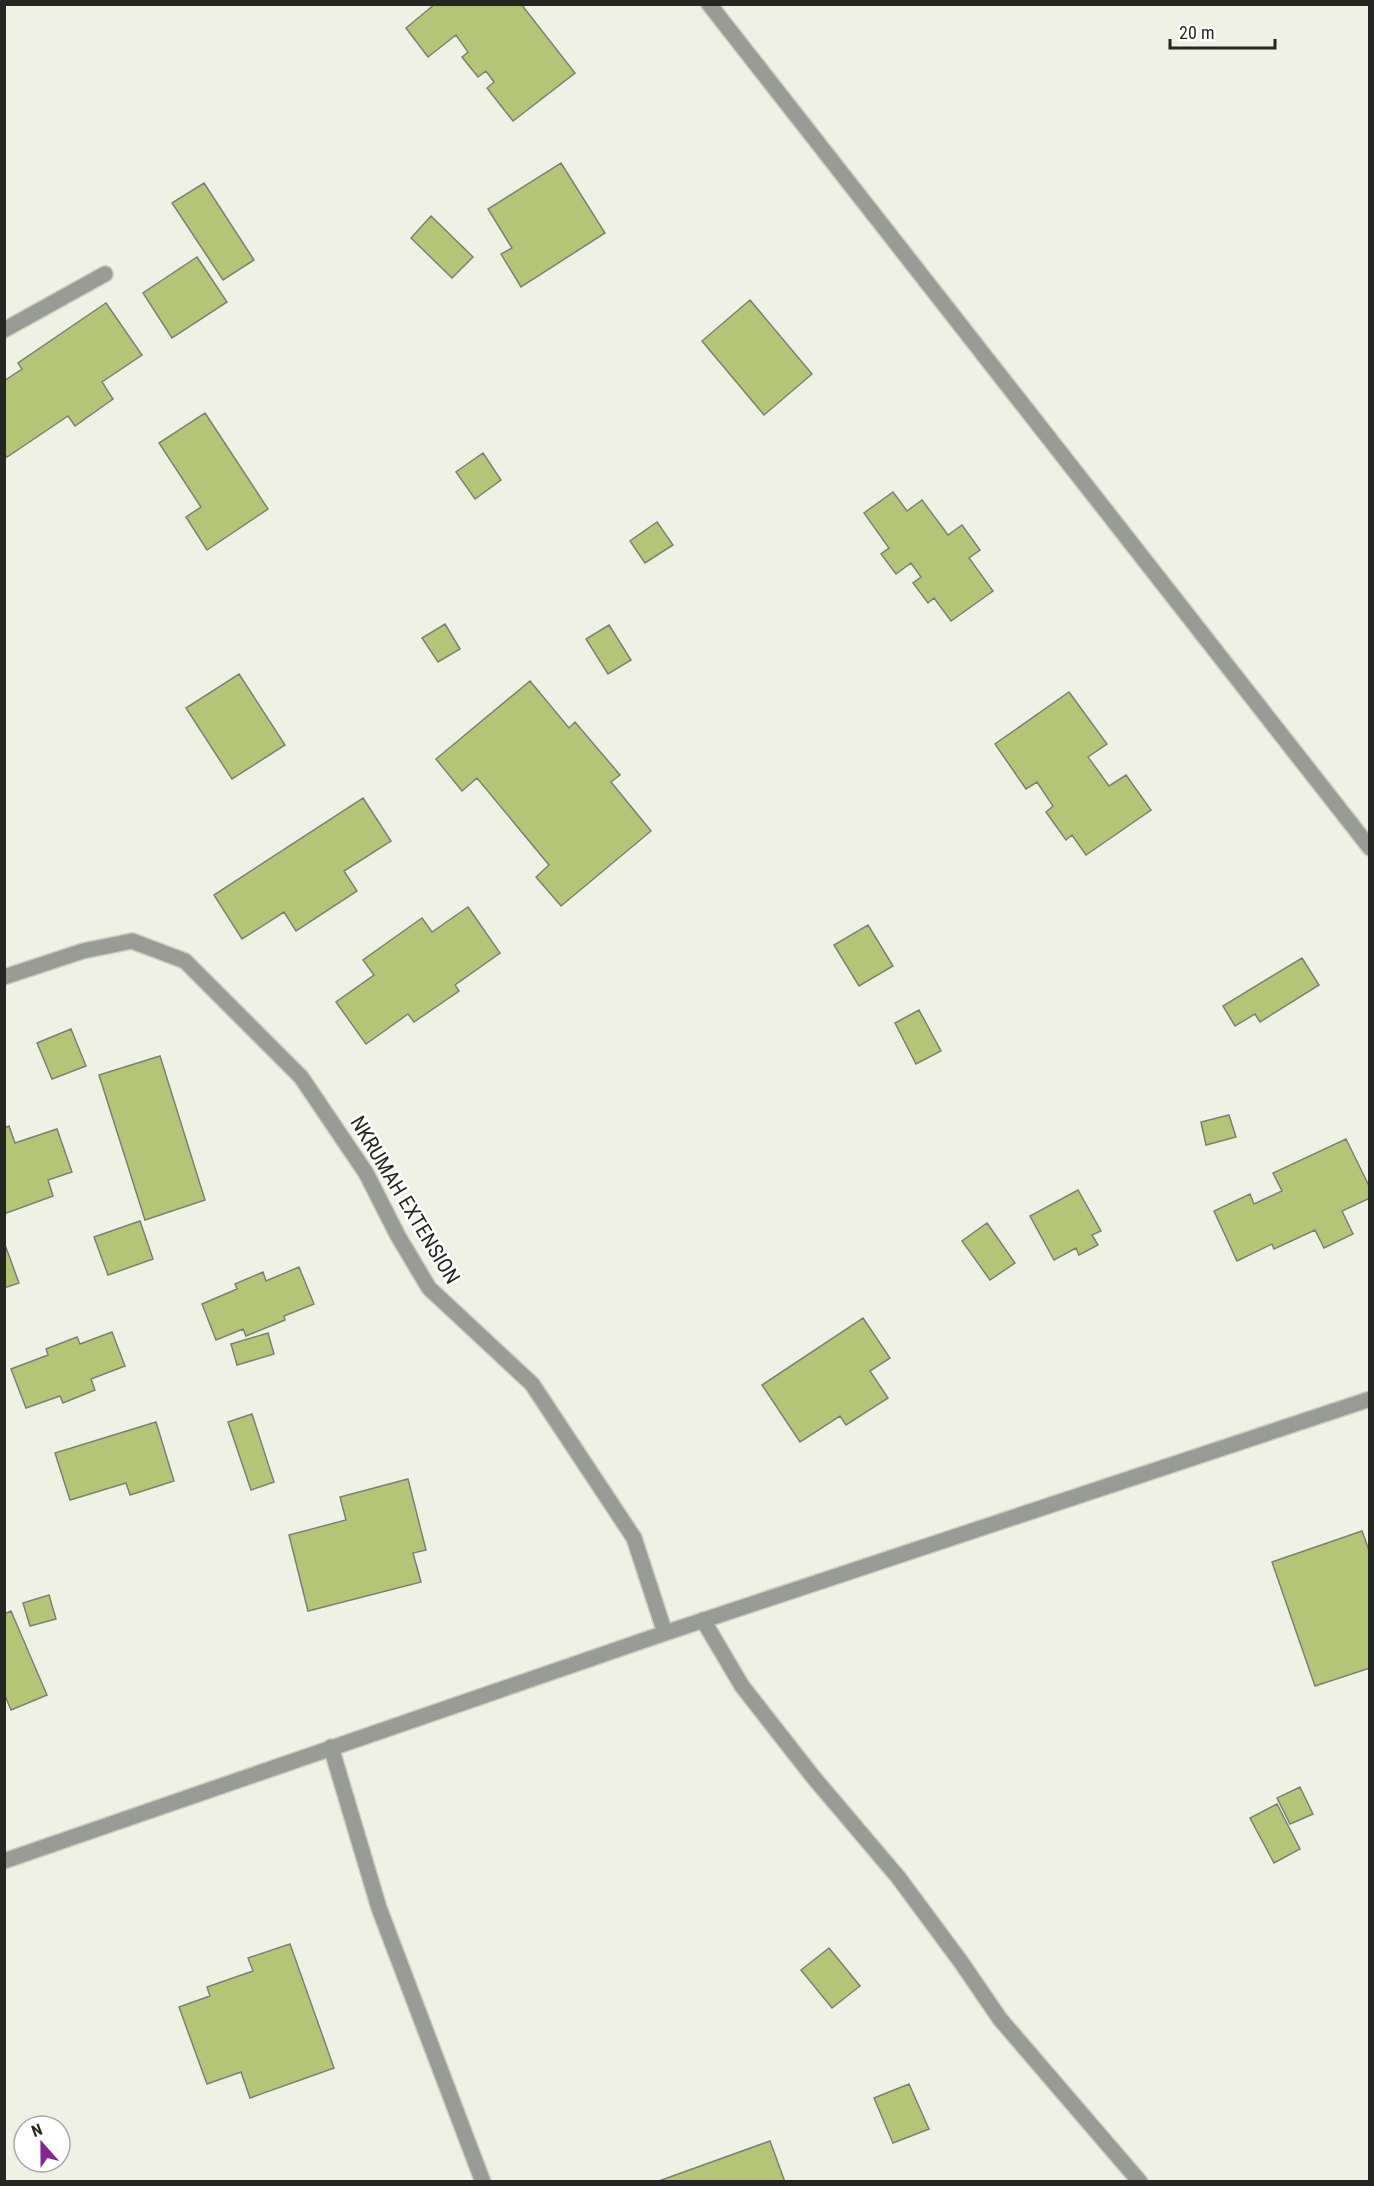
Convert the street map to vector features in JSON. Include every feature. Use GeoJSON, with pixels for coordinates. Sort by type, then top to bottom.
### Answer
{"type":"FeatureCollection","features":[{"type":"Feature","properties":{"kind":"street"},"geometry":{"type":"LineString","coordinates":[[709,4],[1370,848]]}},
{"type":"Feature","properties":{"kind":"street"},"geometry":{"type":"LineString","coordinates":[[4,330],[105,274]]}},
{"type":"Feature","properties":{"kind":"street","name":"NKRUMAH EXTENSION"},"geometry":{"type":"LineString","coordinates":[[4,976],[83,951],[132,941],[184,961],[301,1077],[366,1173],[398,1236],[429,1288],[532,1384],[634,1538],[665,1633]]}},
{"type":"Feature","properties":{"kind":"street"},"geometry":{"type":"LineString","coordinates":[[4,1861],[703,1620],[1370,1399]]}},
{"type":"Feature","properties":{"kind":"street"},"geometry":{"type":"LineString","coordinates":[[703,1620],[742,1686],[814,1778],[898,1877],[962,1962],[1000,2019],[1140,2181]]}},
{"type":"Feature","properties":{"kind":"street"},"geometry":{"type":"LineString","coordinates":[[331,1748],[380,1908],[483,2181]]}},
{"type":"Feature","properties":{"kind":"building"},"geometry":{"type":"Polygon","coordinates":[[[435,4],[521,4],[575,73],[513,121],[487,88],[494,82],[486,71],[478,77],[462,57],[468,52],[456,35],[428,57],[406,28],[435,4]]]}},
{"type":"Feature","properties":{"kind":"building"},"geometry":{"type":"Polygon","coordinates":[[[561,163],[605,233],[521,287],[501,254],[512,248],[488,209],[561,163]]]}},
{"type":"Feature","properties":{"kind":"building"},"geometry":{"type":"Polygon","coordinates":[[[204,183],[254,260],[223,280],[172,203],[204,183]]]}},
{"type":"Feature","properties":{"kind":"building"},"geometry":{"type":"Polygon","coordinates":[[[431,216],[473,257],[452,278],[411,238],[431,216]]]}},
{"type":"Feature","properties":{"kind":"building"},"geometry":{"type":"Polygon","coordinates":[[[197,257],[227,302],[172,338],[143,293],[197,257]]]}},
{"type":"Feature","properties":{"kind":"building"},"geometry":{"type":"Polygon","coordinates":[[[750,300],[812,374],[764,415],[702,341],[750,300]]]}},
{"type":"Feature","properties":{"kind":"building"},"geometry":{"type":"Polygon","coordinates":[[[106,303],[142,355],[102,382],[113,399],[75,426],[68,416],[7,457],[4,454],[4,381],[22,369],[18,363],[106,303]]]}},
{"type":"Feature","properties":{"kind":"building"},"geometry":{"type":"Polygon","coordinates":[[[205,413],[268,509],[207,550],[186,517],[201,507],[159,443],[205,413]]]}},
{"type":"Feature","properties":{"kind":"building"},"geometry":{"type":"Polygon","coordinates":[[[483,453],[501,480],[475,499],[456,472],[483,453]]]}},
{"type":"Feature","properties":{"kind":"building"},"geometry":{"type":"Polygon","coordinates":[[[893,492],[907,511],[922,500],[948,535],[962,525],[980,550],[969,558],[993,591],[951,621],[934,598],[928,603],[913,583],[921,577],[911,563],[896,574],[881,554],[889,548],[864,513],[893,492]]]}},
{"type":"Feature","properties":{"kind":"building"},"geometry":{"type":"Polygon","coordinates":[[[657,522],[673,545],[645,563],[630,541],[657,522]]]}},
{"type":"Feature","properties":{"kind":"building"},"geometry":{"type":"Polygon","coordinates":[[[445,624],[460,649],[438,662],[422,638],[445,624]]]}},
{"type":"Feature","properties":{"kind":"building"},"geometry":{"type":"Polygon","coordinates":[[[609,625],[631,660],[608,674],[586,639],[609,625]]]}},
{"type":"Feature","properties":{"kind":"building"},"geometry":{"type":"Polygon","coordinates":[[[239,674],[285,745],[232,779],[186,708],[239,674]]]}},
{"type":"Feature","properties":{"kind":"building"},"geometry":{"type":"Polygon","coordinates":[[[530,681],[569,728],[575,722],[620,775],[611,782],[651,831],[561,906],[536,877],[549,865],[477,778],[462,791],[436,759],[530,681]]]}},
{"type":"Feature","properties":{"kind":"building"},"geometry":{"type":"Polygon","coordinates":[[[1069,692],[1107,744],[1088,757],[1109,786],[1126,775],[1151,810],[1086,855],[1072,835],[1066,840],[1046,812],[1053,806],[1037,782],[1026,789],[995,744],[1069,692]]]}},
{"type":"Feature","properties":{"kind":"building"},"geometry":{"type":"Polygon","coordinates":[[[363,798],[391,841],[344,871],[357,891],[296,931],[284,912],[242,939],[214,895],[363,798]]]}},
{"type":"Feature","properties":{"kind":"building"},"geometry":{"type":"Polygon","coordinates":[[[468,907],[500,953],[455,985],[459,991],[414,1022],[408,1014],[366,1044],[336,1002],[374,975],[363,960],[422,918],[432,932],[468,907]]]}},
{"type":"Feature","properties":{"kind":"building"},"geometry":{"type":"Polygon","coordinates":[[[868,925],[893,966],[859,986],[834,945],[868,925]]]}},
{"type":"Feature","properties":{"kind":"building"},"geometry":{"type":"Polygon","coordinates":[[[1302,958],[1319,985],[1260,1022],[1255,1014],[1235,1026],[1223,1006],[1302,958]]]}},
{"type":"Feature","properties":{"kind":"building"},"geometry":{"type":"Polygon","coordinates":[[[919,1010],[941,1051],[916,1064],[895,1023],[919,1010]]]}},
{"type":"Feature","properties":{"kind":"building"},"geometry":{"type":"Polygon","coordinates":[[[71,1029],[86,1066],[52,1079],[37,1043],[71,1029]]]}},
{"type":"Feature","properties":{"kind":"building"},"geometry":{"type":"Polygon","coordinates":[[[160,1056],[205,1200],[145,1220],[99,1075],[160,1056]]]}},
{"type":"Feature","properties":{"kind":"building"},"geometry":{"type":"Polygon","coordinates":[[[1229,1115],[1236,1137],[1206,1145],[1201,1122],[1229,1115]]]}},
{"type":"Feature","properties":{"kind":"building"},"geometry":{"type":"Polygon","coordinates":[[[9,1126],[15,1143],[57,1129],[72,1172],[48,1180],[53,1196],[4,1214],[4,1128],[9,1126]]]}},
{"type":"Feature","properties":{"kind":"building"},"geometry":{"type":"Polygon","coordinates":[[[1346,1139],[1370,1188],[1370,1198],[1342,1211],[1353,1234],[1324,1248],[1315,1230],[1274,1249],[1272,1244],[1237,1261],[1214,1211],[1250,1194],[1254,1204],[1282,1191],[1273,1173],[1346,1139]]]}},
{"type":"Feature","properties":{"kind":"building"},"geometry":{"type":"Polygon","coordinates":[[[1078,1190],[1101,1231],[1092,1235],[1098,1245],[1079,1255],[1076,1248],[1054,1260],[1030,1216],[1078,1190]]]}},
{"type":"Feature","properties":{"kind":"building"},"geometry":{"type":"Polygon","coordinates":[[[140,1221],[153,1259],[108,1275],[94,1237],[140,1221]]]}},
{"type":"Feature","properties":{"kind":"building"},"geometry":{"type":"Polygon","coordinates":[[[987,1223],[1015,1263],[990,1280],[962,1241],[987,1223]]]}},
{"type":"Feature","properties":{"kind":"building"},"geometry":{"type":"Polygon","coordinates":[[[4,1242],[19,1283],[4,1288],[4,1242]]]}},
{"type":"Feature","properties":{"kind":"building"},"geometry":{"type":"Polygon","coordinates":[[[299,1267],[314,1304],[284,1316],[285,1320],[246,1336],[243,1329],[216,1340],[202,1304],[237,1289],[235,1284],[263,1272],[266,1281],[299,1267]]]}},
{"type":"Feature","properties":{"kind":"building"},"geometry":{"type":"Polygon","coordinates":[[[863,1318],[890,1358],[870,1371],[888,1398],[846,1425],[840,1416],[800,1442],[762,1385],[863,1318]]]}},
{"type":"Feature","properties":{"kind":"building"},"geometry":{"type":"Polygon","coordinates":[[[112,1332],[125,1366],[91,1379],[95,1390],[63,1403],[60,1396],[26,1408],[11,1369],[48,1355],[46,1349],[77,1337],[80,1344],[112,1332]]]}},
{"type":"Feature","properties":{"kind":"building"},"geometry":{"type":"Polygon","coordinates":[[[268,1333],[274,1354],[237,1365],[231,1344],[268,1333]]]}},
{"type":"Feature","properties":{"kind":"building"},"geometry":{"type":"Polygon","coordinates":[[[252,1414],[274,1482],[251,1490],[228,1422],[252,1414]]]}},
{"type":"Feature","properties":{"kind":"building"},"geometry":{"type":"Polygon","coordinates":[[[156,1422],[174,1481],[130,1495],[126,1483],[70,1500],[55,1453],[156,1422]]]}},
{"type":"Feature","properties":{"kind":"building"},"geometry":{"type":"Polygon","coordinates":[[[408,1479],[426,1550],[413,1553],[421,1582],[308,1611],[289,1535],[346,1520],[340,1497],[408,1479]]]}},
{"type":"Feature","properties":{"kind":"building"},"geometry":{"type":"Polygon","coordinates":[[[1362,1531],[1370,1553],[1370,1668],[1315,1686],[1272,1562],[1362,1531]]]}},
{"type":"Feature","properties":{"kind":"building"},"geometry":{"type":"Polygon","coordinates":[[[49,1595],[56,1619],[30,1626],[23,1603],[49,1595]]]}},
{"type":"Feature","properties":{"kind":"building"},"geometry":{"type":"Polygon","coordinates":[[[11,1611],[47,1695],[11,1710],[6,1698],[4,1699],[4,1614],[11,1611]]]}},
{"type":"Feature","properties":{"kind":"building"},"geometry":{"type":"Polygon","coordinates":[[[1300,1787],[1313,1814],[1290,1824],[1277,1798],[1300,1787]]]}},
{"type":"Feature","properties":{"kind":"building"},"geometry":{"type":"Polygon","coordinates":[[[1277,1804],[1300,1849],[1274,1863],[1250,1818],[1277,1804]]]}},
{"type":"Feature","properties":{"kind":"building"},"geometry":{"type":"Polygon","coordinates":[[[290,1944],[334,2068],[250,2098],[241,2072],[207,2084],[179,2007],[210,1996],[207,1987],[253,1971],[248,1958],[290,1944]]]}},
{"type":"Feature","properties":{"kind":"building"},"geometry":{"type":"Polygon","coordinates":[[[829,1948],[860,1986],[832,2008],[801,1970],[829,1948]]]}},
{"type":"Feature","properties":{"kind":"building"},"geometry":{"type":"Polygon","coordinates":[[[909,2084],[929,2129],[893,2143],[874,2098],[909,2084]]]}},
{"type":"Feature","properties":{"kind":"building"},"geometry":{"type":"Polygon","coordinates":[[[770,2141],[785,2182],[656,2182],[770,2141]]]}}]}
